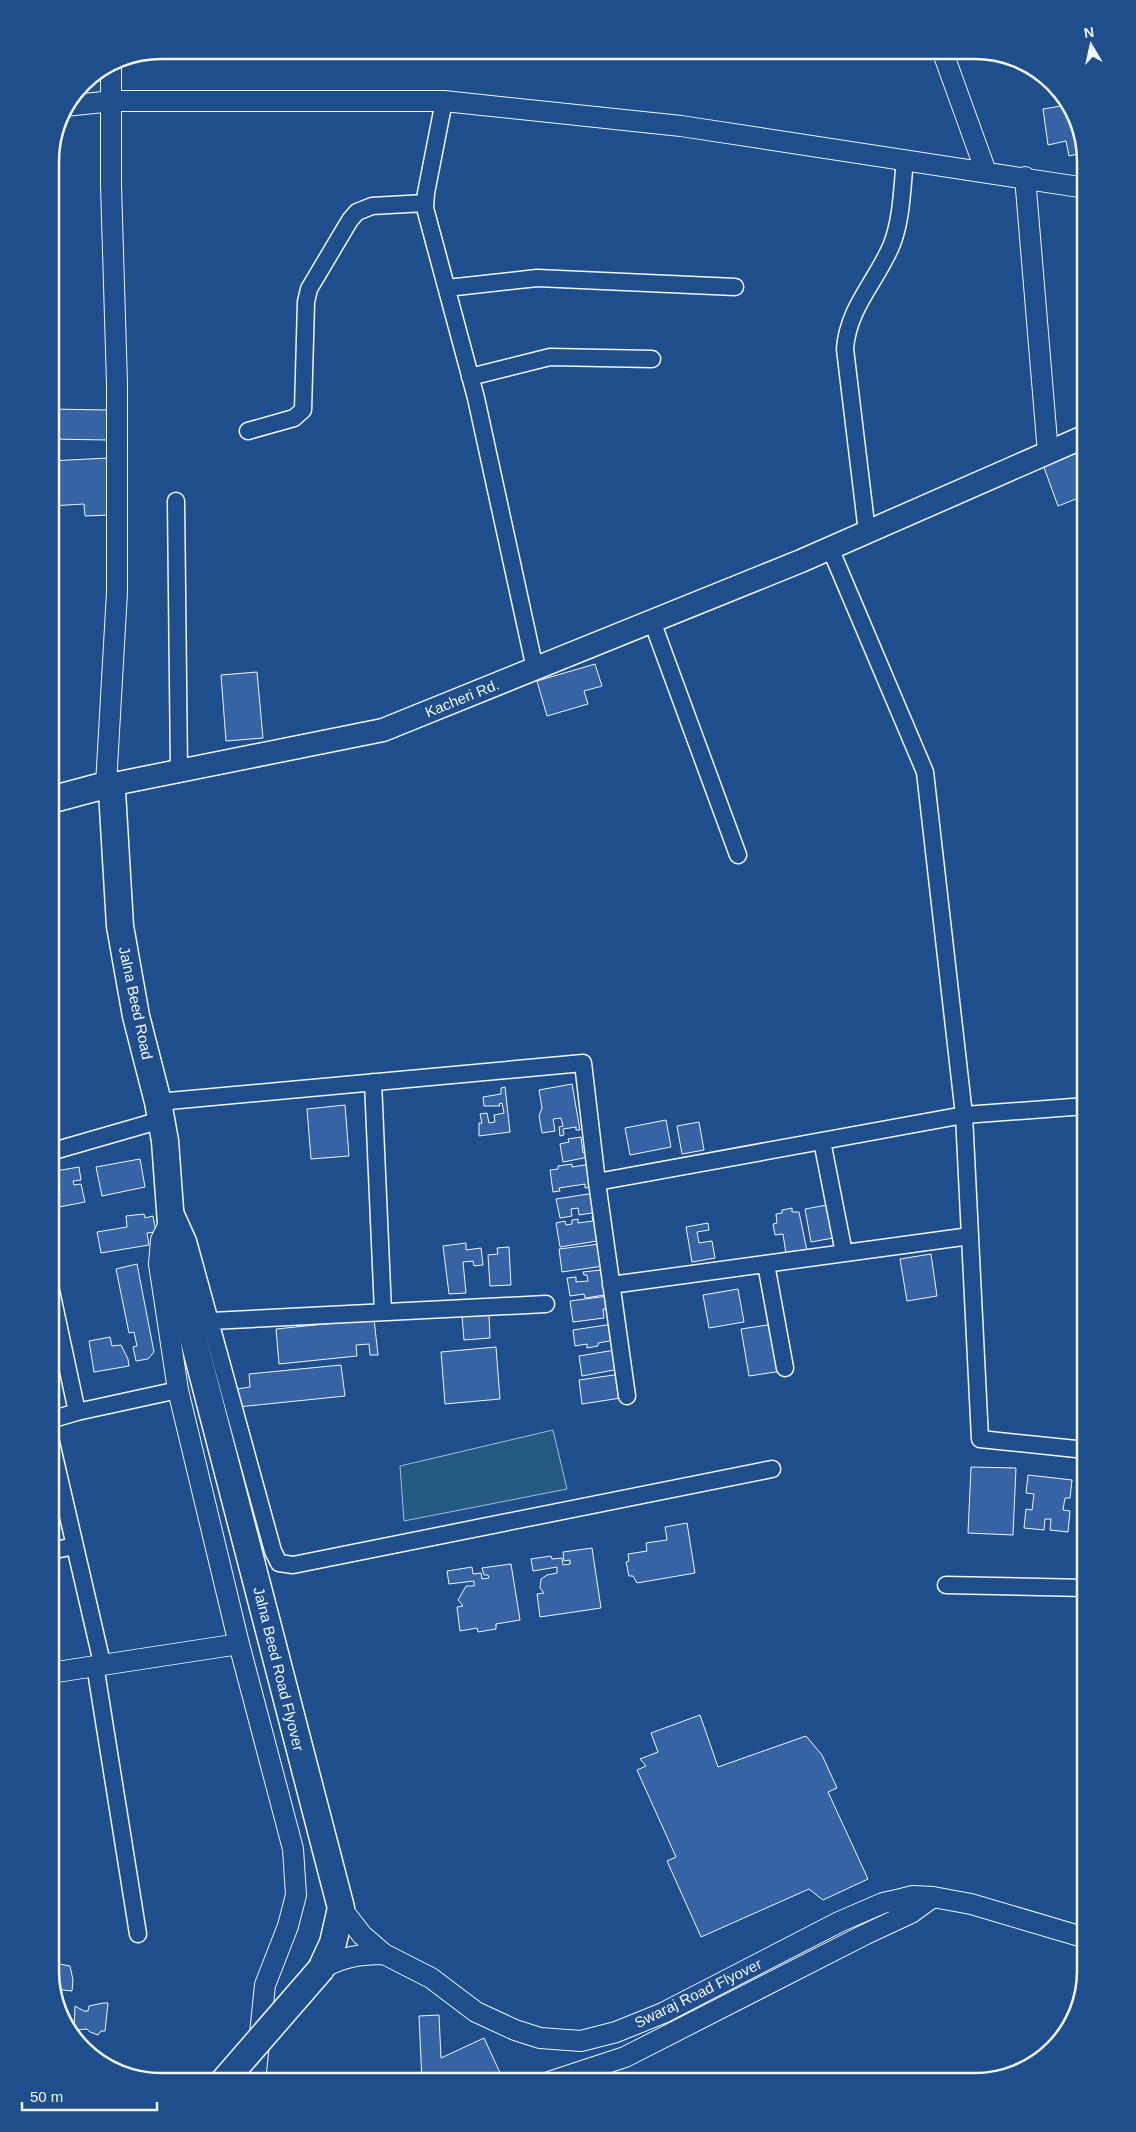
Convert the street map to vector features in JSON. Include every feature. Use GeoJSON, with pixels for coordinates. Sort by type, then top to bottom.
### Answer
{"type":"FeatureCollection","features":[{"type":"Feature","properties":{"kind":"main road","name":"Kacheri Rd."},"geometry":{"type":"LineString","coordinates":[[107,785],[383,730],[801,561],[1077,440]]}},
{"type":"Feature","properties":{"kind":"main road"},"geometry":{"type":"LineString","coordinates":[[59,798],[107,785]]}},
{"type":"Feature","properties":{"kind":"main road","name":"Jalna Beed Road"},"geometry":{"type":"LineString","coordinates":[[107,785],[112,791],[120,926],[136,1016],[159,1111],[170,1210]]}},
{"type":"Feature","properties":{"kind":"main road","name":"Jalna Beed Road Flyover"},"geometry":{"type":"LineString","coordinates":[[170,1210],[173,1251],[179,1278],[341,1908],[330,1950],[321,1969],[231,2073]]}},
{"type":"Feature","properties":{"kind":"street"},"geometry":{"type":"LineString","coordinates":[[945,59],[986,172]]}},
{"type":"Feature","properties":{"kind":"street"},"geometry":{"type":"LineString","coordinates":[[107,785],[117,592],[117,384],[111,185],[113,101],[111,72]]}},
{"type":"Feature","properties":{"kind":"street"},"geometry":{"type":"LineString","coordinates":[[75,105],[113,101],[444,101],[681,126],[1077,187]]}},
{"type":"Feature","properties":{"kind":"street"},"geometry":{"type":"LineString","coordinates":[[444,101],[425,203],[470,377],[535,668]]}},
{"type":"Feature","properties":{"kind":"street"},"geometry":{"type":"LineString","coordinates":[[868,532],[845,349],[846,334],[855,310],[893,241],[897,228],[905,160]]}},
{"type":"Feature","properties":{"kind":"street"},"geometry":{"type":"LineString","coordinates":[[1025,178],[1048,453]]}},
{"type":"Feature","properties":{"kind":"street"},"geometry":{"type":"LineString","coordinates":[[248,431],[294,418],[300,415],[303,410],[306,302],[309,289],[353,215],[367,207],[425,203]]}},
{"type":"Feature","properties":{"kind":"street"},"geometry":{"type":"LineString","coordinates":[[447,288],[537,278],[735,287]]}},
{"type":"Feature","properties":{"kind":"street"},"geometry":{"type":"LineString","coordinates":[[470,377],[550,357],[652,359]]}},
{"type":"Feature","properties":{"kind":"street"},"geometry":{"type":"LineString","coordinates":[[176,501],[179,771]]}},
{"type":"Feature","properties":{"kind":"street"},"geometry":{"type":"LineString","coordinates":[[830,548],[925,772],[964,1115],[980,1439],[1077,1449]]}},
{"type":"Feature","properties":{"kind":"street"},"geometry":{"type":"LineString","coordinates":[[652,621],[738,855]]}},
{"type":"Feature","properties":{"kind":"street"},"geometry":{"type":"LineString","coordinates":[[59,1149],[159,1111],[373,1082],[583,1063],[597,1182],[627,1396]]}},
{"type":"Feature","properties":{"kind":"street"},"geometry":{"type":"LineString","coordinates":[[373,1082],[383,1312]]}},
{"type":"Feature","properties":{"kind":"street"},"geometry":{"type":"LineString","coordinates":[[597,1182],[964,1115],[1077,1107]]}},
{"type":"Feature","properties":{"kind":"street"},"geometry":{"type":"LineString","coordinates":[[822,1141],[844,1253]]}},
{"type":"Feature","properties":{"kind":"street"},"geometry":{"type":"LineString","coordinates":[[170,1210],[184,1230],[273,1551],[279,1563],[285,1565],[772,1469]]}},
{"type":"Feature","properties":{"kind":"street"},"geometry":{"type":"LineString","coordinates":[[170,1210],[161,1240],[159,1264],[178,1390],[239,1644],[294,1849],[296,1895],[288,1926],[265,1986],[256,2073]]}},
{"type":"Feature","properties":{"kind":"street"},"geometry":{"type":"LineString","coordinates":[[611,1285],[970,1236]]}},
{"type":"Feature","properties":{"kind":"street"},"geometry":{"type":"LineString","coordinates":[[766,1264],[784,1368]]}},
{"type":"Feature","properties":{"kind":"street"},"geometry":{"type":"LineString","coordinates":[[210,1321],[546,1304]]}},
{"type":"Feature","properties":{"kind":"street"},"geometry":{"type":"LineString","coordinates":[[59,1328],[77,1412]]}},
{"type":"Feature","properties":{"kind":"street"},"geometry":{"type":"LineString","coordinates":[[59,1417],[178,1390]]}},
{"type":"Feature","properties":{"kind":"street"},"geometry":{"type":"LineString","coordinates":[[59,1477],[99,1664],[138,1934]]}},
{"type":"Feature","properties":{"kind":"street"},"geometry":{"type":"LineString","coordinates":[[59,1549],[75,1546]]}},
{"type":"Feature","properties":{"kind":"street"},"geometry":{"type":"LineString","coordinates":[[946,1585],[1077,1588]]}},
{"type":"Feature","properties":{"kind":"street"},"geometry":{"type":"LineString","coordinates":[[59,1671],[239,1644]]}},
{"type":"Feature","properties":{"kind":"street","name":"Swaraj Road Flyover"},"geometry":{"type":"LineString","coordinates":[[341,1908],[362,1935],[384,1954],[431,1978],[476,2012],[515,2030],[540,2038],[581,2041],[616,2032],[663,2013],[839,1922],[883,1903],[913,1896],[933,1897],[971,1904],[1077,1935]]}},
{"type":"Feature","properties":{"kind":"street"},"geometry":{"type":"LineString","coordinates":[[576,2073],[625,2057],[912,1913],[933,1897]]}},
{"type":"Feature","properties":{"kind":"street"},"geometry":{"type":"LineString","coordinates":[[321,1969],[351,1956],[384,1954]]}},
{"type":"Feature","properties":{"kind":"shaded area"},"geometry":{"type":"Polygon","coordinates":[[[553,1430],[567,1489],[404,1521],[400,1466],[553,1430]]]}},
{"type":"Feature","properties":{"kind":"building"},"geometry":{"type":"Polygon","coordinates":[[[1061,106],[1074,134],[1077,154],[1069,156],[1066,141],[1048,145],[1043,109],[1061,106]]]}},
{"type":"Feature","properties":{"kind":"building"},"geometry":{"type":"Polygon","coordinates":[[[59,409],[107,410],[107,440],[59,439],[59,409]]]}},
{"type":"Feature","properties":{"kind":"building"},"geometry":{"type":"Polygon","coordinates":[[[1077,449],[1077,499],[1058,506],[1042,462],[1077,449]]]}},
{"type":"Feature","properties":{"kind":"building"},"geometry":{"type":"Polygon","coordinates":[[[108,458],[111,515],[85,516],[84,504],[59,505],[59,461],[108,458]]]}},
{"type":"Feature","properties":{"kind":"building"},"geometry":{"type":"Polygon","coordinates":[[[595,664],[602,686],[584,691],[588,704],[547,716],[537,681],[595,664]]]}},
{"type":"Feature","properties":{"kind":"building"},"geometry":{"type":"Polygon","coordinates":[[[257,672],[263,738],[226,741],[221,675],[257,672]]]}},
{"type":"Feature","properties":{"kind":"building"},"geometry":{"type":"Polygon","coordinates":[[[572,1084],[580,1130],[576,1130],[576,1127],[563,1129],[564,1135],[560,1136],[559,1127],[563,1126],[561,1118],[553,1119],[555,1131],[542,1133],[539,1116],[542,1108],[539,1090],[572,1084]]]}},
{"type":"Feature","properties":{"kind":"building"},"geometry":{"type":"Polygon","coordinates":[[[505,1087],[510,1132],[479,1136],[479,1123],[482,1123],[480,1114],[487,1113],[489,1123],[495,1122],[494,1115],[504,1113],[502,1103],[499,1104],[500,1106],[484,1106],[483,1097],[501,1094],[501,1088],[505,1087]]]}},
{"type":"Feature","properties":{"kind":"building"},"geometry":{"type":"Polygon","coordinates":[[[345,1105],[349,1156],[311,1159],[307,1109],[345,1105]]]}},
{"type":"Feature","properties":{"kind":"building"},"geometry":{"type":"Polygon","coordinates":[[[666,1120],[671,1147],[630,1155],[625,1128],[666,1120]]]}},
{"type":"Feature","properties":{"kind":"building"},"geometry":{"type":"Polygon","coordinates":[[[699,1122],[704,1150],[682,1154],[677,1126],[699,1122]]]}},
{"type":"Feature","properties":{"kind":"building"},"geometry":{"type":"Polygon","coordinates":[[[581,1137],[583,1153],[588,1152],[589,1157],[563,1162],[560,1144],[569,1142],[568,1139],[581,1137]]]}},
{"type":"Feature","properties":{"kind":"building"},"geometry":{"type":"Polygon","coordinates":[[[140,1159],[145,1187],[102,1196],[96,1167],[140,1159]]]}},
{"type":"Feature","properties":{"kind":"building"},"geometry":{"type":"Polygon","coordinates":[[[572,1164],[572,1167],[591,1164],[594,1187],[585,1188],[585,1184],[559,1188],[560,1191],[553,1192],[550,1170],[558,1169],[558,1166],[572,1164]]]}},
{"type":"Feature","properties":{"kind":"building"},"geometry":{"type":"Polygon","coordinates":[[[79,1167],[81,1180],[73,1181],[74,1185],[81,1184],[85,1202],[59,1207],[59,1170],[79,1167]]]}},
{"type":"Feature","properties":{"kind":"building"},"geometry":{"type":"Polygon","coordinates":[[[595,1193],[598,1212],[579,1215],[578,1208],[571,1209],[572,1216],[560,1218],[556,1199],[595,1193]]]}},
{"type":"Feature","properties":{"kind":"building"},"geometry":{"type":"Polygon","coordinates":[[[827,1205],[833,1238],[811,1242],[805,1209],[827,1205]]]}},
{"type":"Feature","properties":{"kind":"building"},"geometry":{"type":"Polygon","coordinates":[[[792,1208],[792,1212],[799,1212],[807,1251],[786,1254],[783,1234],[775,1235],[773,1224],[777,1223],[776,1214],[782,1213],[782,1210],[792,1208]]]}},
{"type":"Feature","properties":{"kind":"building"},"geometry":{"type":"Polygon","coordinates":[[[144,1214],[145,1218],[153,1216],[156,1232],[147,1233],[149,1245],[101,1253],[97,1232],[127,1227],[126,1216],[144,1214]]]}},
{"type":"Feature","properties":{"kind":"building"},"geometry":{"type":"Polygon","coordinates":[[[599,1215],[603,1240],[560,1247],[556,1223],[565,1221],[566,1225],[572,1224],[572,1220],[578,1219],[578,1223],[593,1221],[592,1216],[599,1215]]]}},
{"type":"Feature","properties":{"kind":"building"},"geometry":{"type":"Polygon","coordinates":[[[708,1223],[709,1230],[697,1232],[699,1243],[712,1241],[715,1258],[692,1262],[686,1227],[708,1223]]]}},
{"type":"Feature","properties":{"kind":"building"},"geometry":{"type":"Polygon","coordinates":[[[466,1243],[466,1250],[481,1248],[483,1265],[474,1266],[473,1261],[463,1262],[466,1293],[449,1294],[443,1246],[466,1243]]]}},
{"type":"Feature","properties":{"kind":"building"},"geometry":{"type":"Polygon","coordinates":[[[600,1244],[603,1266],[562,1272],[559,1249],[600,1244]]]}},
{"type":"Feature","properties":{"kind":"building"},"geometry":{"type":"Polygon","coordinates":[[[509,1247],[511,1285],[490,1286],[488,1255],[498,1254],[497,1248],[509,1247]]]}},
{"type":"Feature","properties":{"kind":"building"},"geometry":{"type":"Polygon","coordinates":[[[931,1254],[937,1296],[907,1301],[900,1259],[931,1254]]]}},
{"type":"Feature","properties":{"kind":"building"},"geometry":{"type":"Polygon","coordinates":[[[137,1264],[154,1352],[148,1359],[136,1361],[133,1347],[137,1346],[134,1332],[129,1333],[116,1269],[137,1264]]]}},
{"type":"Feature","properties":{"kind":"building"},"geometry":{"type":"Polygon","coordinates":[[[601,1270],[601,1274],[607,1273],[605,1295],[585,1298],[584,1294],[570,1296],[567,1278],[576,1277],[576,1282],[588,1281],[587,1275],[584,1275],[583,1272],[601,1270]]]}},
{"type":"Feature","properties":{"kind":"building"},"geometry":{"type":"Polygon","coordinates":[[[738,1289],[744,1322],[709,1328],[703,1295],[738,1289]]]}},
{"type":"Feature","properties":{"kind":"building"},"geometry":{"type":"Polygon","coordinates":[[[608,1296],[609,1306],[605,1306],[606,1309],[603,1309],[604,1318],[573,1322],[570,1301],[608,1296]]]}},
{"type":"Feature","properties":{"kind":"building"},"geometry":{"type":"Polygon","coordinates":[[[489,1315],[490,1338],[464,1340],[462,1316],[489,1315]]]}},
{"type":"Feature","properties":{"kind":"building"},"geometry":{"type":"Polygon","coordinates":[[[374,1319],[378,1355],[370,1355],[369,1344],[356,1345],[357,1356],[279,1364],[276,1329],[374,1319]]]}},
{"type":"Feature","properties":{"kind":"building"},"geometry":{"type":"Polygon","coordinates":[[[613,1324],[615,1340],[598,1343],[598,1346],[587,1348],[587,1344],[575,1346],[573,1330],[613,1324]]]}},
{"type":"Feature","properties":{"kind":"building"},"geometry":{"type":"Polygon","coordinates":[[[774,1324],[782,1371],[749,1376],[741,1329],[774,1324]]]}},
{"type":"Feature","properties":{"kind":"building"},"geometry":{"type":"Polygon","coordinates":[[[110,1337],[112,1346],[121,1345],[128,1359],[129,1366],[94,1372],[89,1341],[110,1337]]]}},
{"type":"Feature","properties":{"kind":"building"},"geometry":{"type":"Polygon","coordinates":[[[496,1347],[500,1399],[445,1404],[441,1352],[496,1347]]]}},
{"type":"Feature","properties":{"kind":"building"},"geometry":{"type":"Polygon","coordinates":[[[615,1350],[619,1369],[582,1376],[579,1356],[615,1350]]]}},
{"type":"Feature","properties":{"kind":"building"},"geometry":{"type":"Polygon","coordinates":[[[341,1365],[345,1396],[238,1407],[236,1389],[250,1387],[249,1374],[341,1365]]]}},
{"type":"Feature","properties":{"kind":"building"},"geometry":{"type":"Polygon","coordinates":[[[621,1374],[622,1383],[616,1383],[621,1398],[582,1404],[579,1380],[621,1374]]]}},
{"type":"Feature","properties":{"kind":"building"},"geometry":{"type":"Polygon","coordinates":[[[971,1467],[1016,1468],[1013,1535],[968,1533],[971,1467]]]}},
{"type":"Feature","properties":{"kind":"building"},"geometry":{"type":"Polygon","coordinates":[[[1028,1475],[1072,1480],[1070,1498],[1065,1498],[1063,1510],[1070,1511],[1068,1532],[1050,1530],[1051,1519],[1045,1519],[1044,1530],[1024,1528],[1026,1509],[1032,1510],[1034,1494],[1026,1493],[1028,1475]]]}},
{"type":"Feature","properties":{"kind":"building"},"geometry":{"type":"Polygon","coordinates":[[[687,1523],[695,1573],[637,1583],[633,1576],[629,1576],[626,1562],[629,1561],[628,1554],[647,1551],[646,1543],[667,1540],[665,1527],[687,1523]]]}},
{"type":"Feature","properties":{"kind":"building"},"geometry":{"type":"Polygon","coordinates":[[[592,1548],[601,1608],[540,1617],[537,1594],[544,1593],[540,1588],[541,1579],[547,1575],[557,1573],[557,1567],[533,1571],[531,1559],[551,1556],[552,1559],[562,1558],[563,1565],[570,1564],[570,1560],[564,1561],[563,1552],[592,1548]]]}},
{"type":"Feature","properties":{"kind":"building"},"geometry":{"type":"Polygon","coordinates":[[[511,1564],[520,1620],[496,1624],[496,1629],[478,1632],[477,1628],[460,1631],[457,1607],[463,1606],[458,1600],[466,1586],[474,1586],[474,1581],[449,1584],[447,1571],[472,1567],[473,1574],[481,1573],[482,1579],[489,1578],[488,1575],[484,1575],[482,1568],[511,1564]]]}},
{"type":"Feature","properties":{"kind":"building"},"geometry":{"type":"Polygon","coordinates":[[[700,1715],[718,1767],[806,1736],[822,1755],[837,1788],[828,1792],[868,1879],[823,1900],[809,1889],[701,1937],[667,1861],[676,1857],[637,1770],[646,1766],[640,1759],[658,1752],[651,1733],[700,1715]]]}},
{"type":"Feature","properties":{"kind":"building"},"geometry":{"type":"Polygon","coordinates":[[[59,1964],[70,1966],[73,1980],[72,1991],[61,1990],[59,1964]]]}},
{"type":"Feature","properties":{"kind":"building"},"geometry":{"type":"Polygon","coordinates":[[[108,2003],[105,2031],[101,2031],[98,2035],[87,2029],[78,2030],[74,2025],[75,2006],[88,2011],[89,2006],[108,2003]]]}},
{"type":"Feature","properties":{"kind":"building"},"geometry":{"type":"Polygon","coordinates":[[[439,2015],[441,2058],[484,2038],[500,2073],[422,2073],[419,2016],[439,2015]]]}}]}
